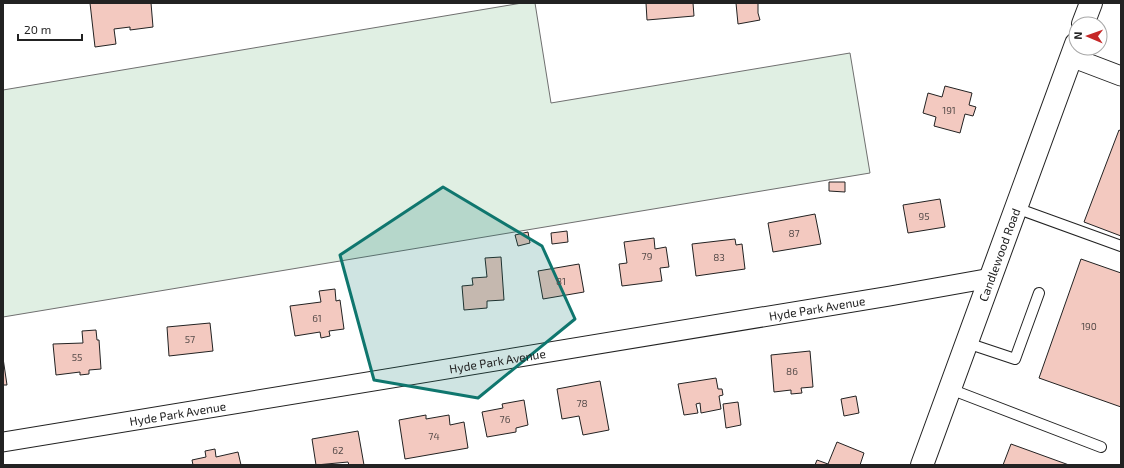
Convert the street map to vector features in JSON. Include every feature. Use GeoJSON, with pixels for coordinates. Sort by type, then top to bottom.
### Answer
{"type":"FeatureCollection","features":[{"type":"Feature","properties":{"kind":"street"},"geometry":{"type":"LineString","coordinates":[[1086,16],[1091,3]]}},
{"type":"Feature","properties":{"kind":"street","name":"Candlewood Road"},"geometry":{"type":"LineString","coordinates":[[922,465],[1072,56]]}},
{"type":"Feature","properties":{"kind":"street"},"geometry":{"type":"LineString","coordinates":[[1085,56],[1121,76]]}},
{"type":"Feature","properties":{"kind":"street","name":"Hyde Park Avenue"},"geometry":{"type":"LineString","coordinates":[[3,442],[890,296],[991,278]]}},
{"type":"Feature","properties":{"kind":"lane"},"geometry":{"type":"LineString","coordinates":[[1016,208],[1121,246]]}},
{"type":"Feature","properties":{"kind":"lane"},"geometry":{"type":"LineString","coordinates":[[967,343],[1015,359],[1039,293]]}},
{"type":"Feature","properties":{"kind":"lane"},"geometry":{"type":"LineString","coordinates":[[950,389],[1101,447]]}},
{"type":"Feature","properties":{"kind":"highlighted area"},"geometry":{"type":"Polygon","coordinates":[[[443,187],[542,246],[575,319],[478,398],[374,380],[340,255],[443,187]]]}},
{"type":"Feature","properties":{"kind":"green space"},"geometry":{"type":"Polygon","coordinates":[[[522,3],[535,3],[551,103],[850,53],[870,173],[3,317],[3,90],[522,3]]]}},
{"type":"Feature","properties":{"kind":"building"},"geometry":{"type":"Polygon","coordinates":[[[90,3],[151,3],[153,27],[130,30],[130,27],[114,29],[116,44],[95,47],[90,3]]]}},
{"type":"Feature","properties":{"kind":"building"},"geometry":{"type":"Polygon","coordinates":[[[646,3],[693,3],[694,16],[647,20],[646,3]]]}},
{"type":"Feature","properties":{"kind":"building"},"geometry":{"type":"Polygon","coordinates":[[[736,3],[758,3],[760,20],[738,24],[736,3]]]}},
{"type":"Feature","properties":{"kind":"building"},"geometry":{"type":"Polygon","coordinates":[[[945,86],[972,93],[969,105],[976,107],[973,116],[965,114],[960,133],[934,126],[936,117],[923,113],[928,93],[942,97],[945,86]]]}},
{"type":"Feature","properties":{"kind":"building"},"geometry":{"type":"Polygon","coordinates":[[[1119,130],[1121,131],[1121,236],[1084,222],[1119,130]]]}},
{"type":"Feature","properties":{"kind":"building"},"geometry":{"type":"Polygon","coordinates":[[[829,182],[845,182],[845,192],[829,191],[829,182]]]}},
{"type":"Feature","properties":{"kind":"building"},"geometry":{"type":"Polygon","coordinates":[[[940,199],[945,227],[908,233],[903,205],[940,199]]]}},
{"type":"Feature","properties":{"kind":"building"},"geometry":{"type":"Polygon","coordinates":[[[815,214],[821,244],[773,252],[768,223],[815,214]]]}},
{"type":"Feature","properties":{"kind":"building"},"geometry":{"type":"Polygon","coordinates":[[[567,231],[568,242],[552,244],[551,233],[567,231]]]}},
{"type":"Feature","properties":{"kind":"building"},"geometry":{"type":"Polygon","coordinates":[[[528,232],[530,243],[518,246],[515,235],[528,232]]]}},
{"type":"Feature","properties":{"kind":"building"},"geometry":{"type":"Polygon","coordinates":[[[654,238],[655,249],[666,247],[669,267],[660,268],[662,281],[622,286],[619,264],[627,263],[624,242],[654,238]]]}},
{"type":"Feature","properties":{"kind":"building"},"geometry":{"type":"Polygon","coordinates":[[[735,239],[736,245],[742,244],[745,269],[696,276],[692,244],[735,239]]]}},
{"type":"Feature","properties":{"kind":"building"},"geometry":{"type":"Polygon","coordinates":[[[501,257],[504,300],[487,301],[487,308],[464,310],[462,286],[473,285],[472,278],[487,277],[485,258],[501,257]]]}},
{"type":"Feature","properties":{"kind":"building"},"geometry":{"type":"Polygon","coordinates":[[[1081,259],[1121,273],[1121,407],[1039,378],[1081,259]]]}},
{"type":"Feature","properties":{"kind":"building"},"geometry":{"type":"Polygon","coordinates":[[[579,264],[584,292],[543,299],[538,271],[579,264]]]}},
{"type":"Feature","properties":{"kind":"building"},"geometry":{"type":"Polygon","coordinates":[[[335,289],[336,301],[340,300],[344,329],[329,331],[330,336],[321,338],[320,332],[295,336],[290,306],[321,302],[319,291],[335,289]]]}},
{"type":"Feature","properties":{"kind":"building"},"geometry":{"type":"Polygon","coordinates":[[[210,323],[213,351],[169,356],[167,327],[210,323]]]}},
{"type":"Feature","properties":{"kind":"building"},"geometry":{"type":"Polygon","coordinates":[[[96,330],[97,340],[99,340],[101,369],[89,370],[89,374],[80,375],[80,372],[56,375],[53,344],[83,343],[82,331],[96,330]]]}},
{"type":"Feature","properties":{"kind":"building"},"geometry":{"type":"Polygon","coordinates":[[[810,351],[813,387],[801,388],[802,393],[791,394],[791,390],[774,392],[771,355],[810,351]]]}},
{"type":"Feature","properties":{"kind":"building"},"geometry":{"type":"Polygon","coordinates":[[[3,358],[7,385],[3,385],[3,358]]]}},
{"type":"Feature","properties":{"kind":"building"},"geometry":{"type":"Polygon","coordinates":[[[716,378],[718,389],[722,389],[723,395],[719,396],[721,409],[701,413],[700,403],[696,404],[698,413],[684,415],[678,384],[716,378]]]}},
{"type":"Feature","properties":{"kind":"building"},"geometry":{"type":"Polygon","coordinates":[[[600,381],[609,430],[583,435],[579,416],[562,419],[557,389],[600,381]]]}},
{"type":"Feature","properties":{"kind":"building"},"geometry":{"type":"Polygon","coordinates":[[[856,396],[859,413],[844,416],[841,399],[856,396]]]}},
{"type":"Feature","properties":{"kind":"building"},"geometry":{"type":"Polygon","coordinates":[[[524,400],[528,425],[516,428],[516,432],[487,437],[482,412],[503,408],[502,404],[524,400]]]}},
{"type":"Feature","properties":{"kind":"building"},"geometry":{"type":"Polygon","coordinates":[[[738,402],[741,425],[726,428],[723,404],[738,402]]]}},
{"type":"Feature","properties":{"kind":"building"},"geometry":{"type":"Polygon","coordinates":[[[426,415],[426,419],[449,415],[450,425],[464,422],[468,448],[405,459],[399,420],[426,415]]]}},
{"type":"Feature","properties":{"kind":"building"},"geometry":{"type":"Polygon","coordinates":[[[358,431],[364,465],[349,465],[348,462],[316,465],[312,439],[358,431]]]}},
{"type":"Feature","properties":{"kind":"building"},"geometry":{"type":"Polygon","coordinates":[[[837,442],[864,453],[860,465],[815,465],[817,460],[828,464],[837,442]]]}},
{"type":"Feature","properties":{"kind":"building"},"geometry":{"type":"Polygon","coordinates":[[[1011,444],[1069,465],[1003,465],[1011,444]]]}},
{"type":"Feature","properties":{"kind":"building"},"geometry":{"type":"Polygon","coordinates":[[[215,449],[216,457],[238,452],[241,465],[193,465],[192,460],[206,457],[205,451],[215,449]]]}}]}
